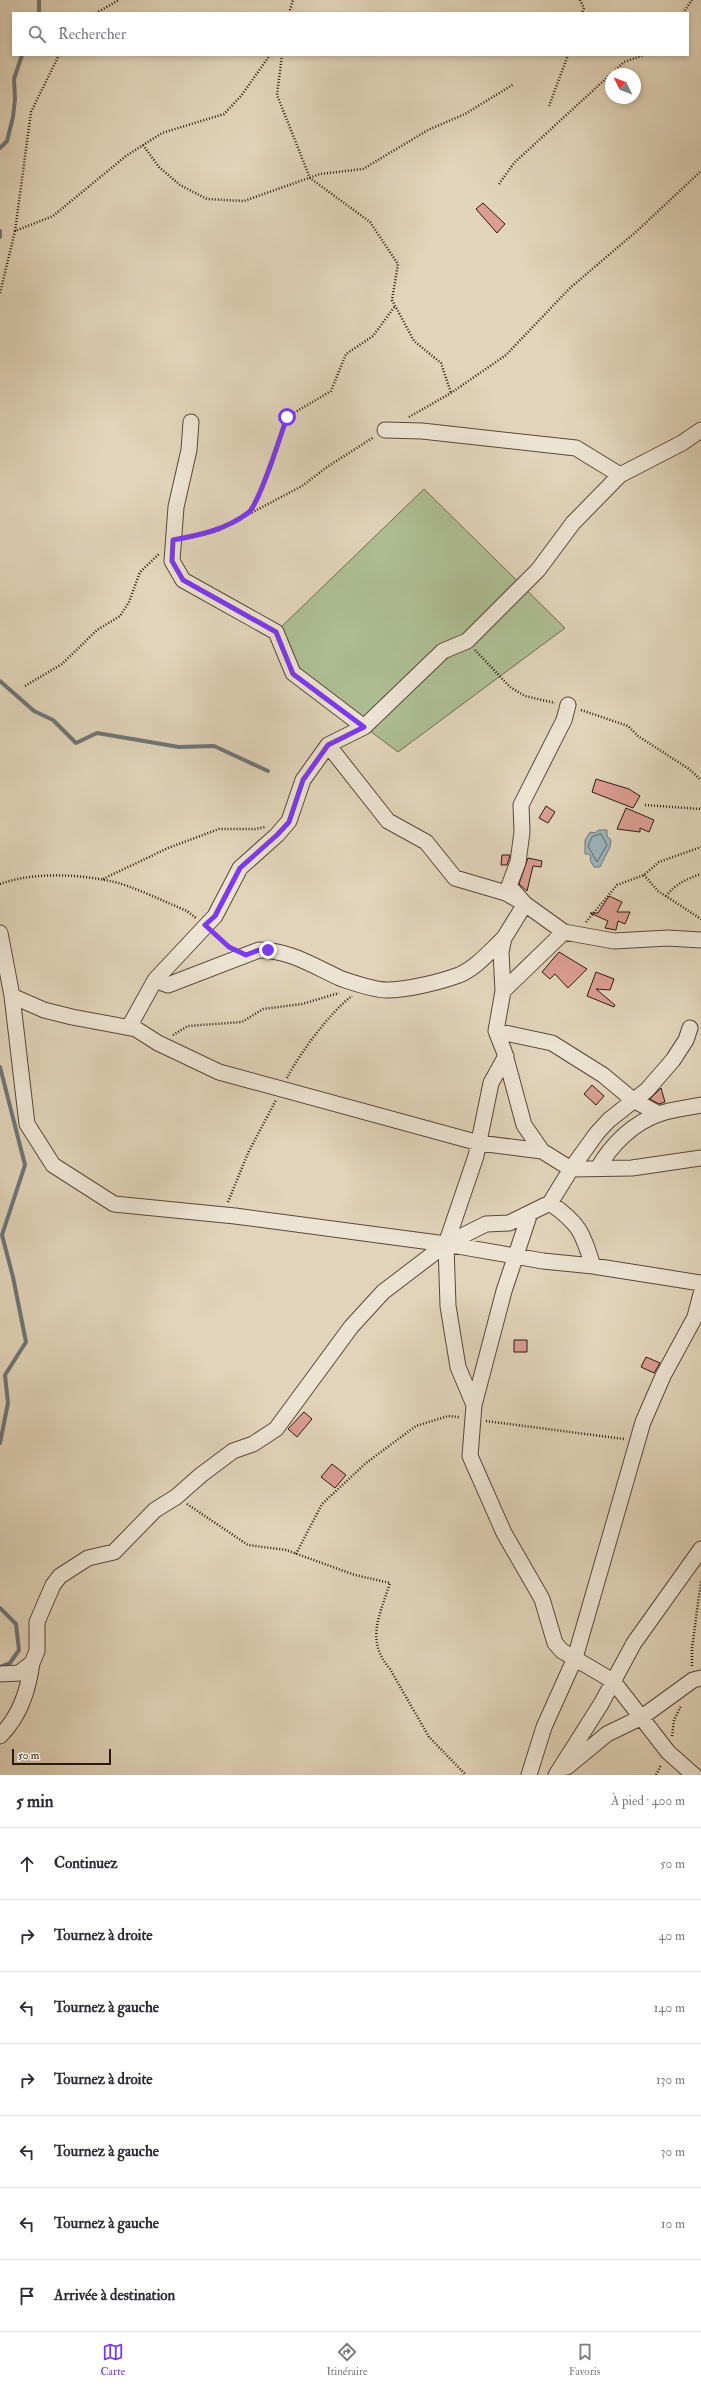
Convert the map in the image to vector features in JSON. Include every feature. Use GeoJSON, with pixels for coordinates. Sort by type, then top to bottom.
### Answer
{"type":"FeatureCollection","features":[{"type":"Feature","properties":{"kind":"street"},"geometry":{"type":"LineString","coordinates":[[191,422],[189,450],[176,507],[172,561],[183,580],[276,632],[293,674],[364,727]]}},
{"type":"Feature","properties":{"kind":"street"},"geometry":{"type":"LineString","coordinates":[[385,430],[422,431],[576,448],[620,475]]}},
{"type":"Feature","properties":{"kind":"street"},"geometry":{"type":"LineString","coordinates":[[129,1027],[155,980],[215,916],[240,868],[277,835],[289,822],[303,780],[328,745],[364,727],[443,651],[467,641],[538,570],[573,523],[620,475],[682,443],[701,430]]}},
{"type":"Feature","properties":{"kind":"street"},"geometry":{"type":"LineString","coordinates":[[525,904],[509,886],[518,862],[522,832],[521,805],[564,720],[568,705]]}},
{"type":"Feature","properties":{"kind":"street"},"geometry":{"type":"LineString","coordinates":[[328,745],[388,821],[426,842],[455,878],[506,893],[525,904],[564,932],[614,941],[668,938],[701,940]]}},
{"type":"Feature","properties":{"kind":"street"},"geometry":{"type":"LineString","coordinates":[[155,980],[168,985],[259,950],[268,950],[300,958],[344,979],[386,990],[414,986],[459,974],[478,962],[504,938],[525,904]]}},
{"type":"Feature","properties":{"kind":"street"},"geometry":{"type":"LineString","coordinates":[[503,991],[564,932]]}},
{"type":"Feature","properties":{"kind":"street"},"geometry":{"type":"LineString","coordinates":[[0,933],[12,996],[27,1124],[53,1165],[114,1204],[235,1216],[446,1244],[516,1256],[593,1266],[701,1283]]}},
{"type":"Feature","properties":{"kind":"street"},"geometry":{"type":"LineString","coordinates":[[504,938],[501,952],[503,991],[496,1031],[506,1056],[524,1125],[542,1151],[571,1169],[632,1168],[701,1158]]}},
{"type":"Feature","properties":{"kind":"street"},"geometry":{"type":"LineString","coordinates":[[12,996],[44,1010],[136,1029],[158,1043],[219,1072],[480,1144],[542,1151]]}},
{"type":"Feature","properties":{"kind":"street"},"geometry":{"type":"LineString","coordinates":[[0,1736],[10,1727],[27,1693],[32,1663],[37,1651],[37,1622],[53,1585],[60,1576],[88,1558],[114,1552],[155,1510],[176,1497],[201,1475],[233,1451],[253,1444],[276,1429],[351,1327],[383,1292],[446,1244],[486,1224],[509,1223],[550,1203],[571,1169],[597,1133],[633,1100],[647,1090],[673,1060],[686,1040],[690,1028]]}},
{"type":"Feature","properties":{"kind":"street"},"geometry":{"type":"LineString","coordinates":[[496,1031],[552,1043],[603,1075],[633,1100],[659,1114]]}},
{"type":"Feature","properties":{"kind":"street"},"geometry":{"type":"LineString","coordinates":[[473,1412],[458,1367],[448,1306],[446,1244],[480,1144],[491,1083],[506,1056]]}},
{"type":"Feature","properties":{"kind":"street"},"geometry":{"type":"LineString","coordinates":[[598,1168],[605,1156],[626,1134],[659,1114],[701,1105]]}},
{"type":"Feature","properties":{"kind":"street"},"geometry":{"type":"LineString","coordinates":[[550,1203],[577,1224],[584,1235],[593,1266]]}},
{"type":"Feature","properties":{"kind":"street"},"geometry":{"type":"LineString","coordinates":[[530,1213],[504,1291],[473,1412],[470,1456],[480,1482],[504,1533],[542,1599],[555,1643],[562,1651],[613,1680],[668,1752],[694,1775]]}},
{"type":"Feature","properties":{"kind":"street"},"geometry":{"type":"LineString","coordinates":[[529,1775],[544,1727],[575,1658],[644,1422],[662,1376],[695,1317],[701,1294]]}},
{"type":"Feature","properties":{"kind":"street"},"geometry":{"type":"LineString","coordinates":[[556,1775],[583,1734],[634,1644],[701,1549]]}},
{"type":"Feature","properties":{"kind":"street"},"geometry":{"type":"LineString","coordinates":[[0,1674],[19,1672],[32,1663]]}},
{"type":"Feature","properties":{"kind":"street"},"geometry":{"type":"LineString","coordinates":[[556,1775],[607,1734],[642,1717],[693,1680],[701,1678]]}},
{"type":"Feature","properties":{"kind":"path"},"geometry":{"type":"LineString","coordinates":[[98,12],[119,0]]}},
{"type":"Feature","properties":{"kind":"path"},"geometry":{"type":"LineString","coordinates":[[289,12],[293,0]]}},
{"type":"Feature","properties":{"kind":"path"},"geometry":{"type":"LineString","coordinates":[[580,0],[584,8],[582,12]]}},
{"type":"Feature","properties":{"kind":"path"},"geometry":{"type":"LineString","coordinates":[[684,12],[692,0]]}},
{"type":"Feature","properties":{"kind":"path"},"geometry":{"type":"LineString","coordinates":[[0,292],[15,231],[31,112],[59,56]]}},
{"type":"Feature","properties":{"kind":"path"},"geometry":{"type":"LineString","coordinates":[[15,231],[53,216],[120,160],[162,133],[224,114],[241,96],[269,56]]}},
{"type":"Feature","properties":{"kind":"path"},"geometry":{"type":"LineString","coordinates":[[282,56],[277,95],[310,178],[370,222],[398,264],[392,300],[414,341],[441,363],[451,393]]}},
{"type":"Feature","properties":{"kind":"path"},"geometry":{"type":"LineString","coordinates":[[549,106],[568,56]]}},
{"type":"Feature","properties":{"kind":"path"},"geometry":{"type":"LineString","coordinates":[[618,68],[624,62],[641,56]]}},
{"type":"Feature","properties":{"kind":"path"},"geometry":{"type":"LineString","coordinates":[[499,184],[514,163],[605,80]]}},
{"type":"Feature","properties":{"kind":"path"},"geometry":{"type":"LineString","coordinates":[[143,145],[159,167],[180,185],[207,199],[244,201],[320,174],[363,169],[428,130],[465,114],[514,84]]}},
{"type":"Feature","properties":{"kind":"path"},"geometry":{"type":"LineString","coordinates":[[405,419],[451,393],[506,355],[570,288],[638,230],[701,172]]}},
{"type":"Feature","properties":{"kind":"path"},"geometry":{"type":"LineString","coordinates":[[249,513],[270,470],[287,417],[331,391],[346,354],[373,336],[395,306]]}},
{"type":"Feature","properties":{"kind":"path"},"geometry":{"type":"LineString","coordinates":[[25,686],[62,664],[97,630],[120,616],[129,602],[140,572],[173,540],[217,531],[302,486],[327,467],[385,430]]}},
{"type":"Feature","properties":{"kind":"path"},"geometry":{"type":"LineString","coordinates":[[646,805],[701,809]]}},
{"type":"Feature","properties":{"kind":"path"},"geometry":{"type":"LineString","coordinates":[[102,880],[168,848],[219,829],[255,829],[289,822]]}},
{"type":"Feature","properties":{"kind":"path"},"geometry":{"type":"LineString","coordinates":[[585,922],[617,885],[644,875],[659,862],[701,847]]}},
{"type":"Feature","properties":{"kind":"path"},"geometry":{"type":"LineString","coordinates":[[666,896],[675,886],[687,878],[701,874]]}},
{"type":"Feature","properties":{"kind":"path"},"geometry":{"type":"LineString","coordinates":[[644,875],[658,891],[701,919]]}},
{"type":"Feature","properties":{"kind":"path"},"geometry":{"type":"LineString","coordinates":[[0,884],[16,878],[68,876],[111,881],[187,911],[229,947],[246,955]]}},
{"type":"Feature","properties":{"kind":"path"},"geometry":{"type":"LineString","coordinates":[[158,1043],[188,1026],[242,1022],[263,1008],[302,1004],[345,991]]}},
{"type":"Feature","properties":{"kind":"path"},"geometry":{"type":"LineString","coordinates":[[296,1554],[322,1504],[366,1463],[416,1426],[448,1416],[473,1412],[638,1441]]}},
{"type":"Feature","properties":{"kind":"path"},"geometry":{"type":"LineString","coordinates":[[176,1497],[248,1545],[286,1550],[355,1575],[390,1583],[374,1634],[382,1659],[390,1669],[429,1737],[466,1775]]}},
{"type":"Feature","properties":{"kind":"green space"},"geometry":{"type":"Polygon","coordinates":[[[424,489],[565,628],[398,752],[293,673],[276,632],[424,489]]]}},
{"type":"Feature","properties":{"kind":"water"},"geometry":{"type":"Polygon","coordinates":[[[599,830],[607,830],[607,836],[611,840],[610,847],[600,867],[594,867],[590,860],[591,857],[589,854],[585,854],[585,840],[590,832],[595,833],[599,830]]]}},
{"type":"Feature","properties":{"kind":"building"},"geometry":{"type":"Polygon","coordinates":[[[483,203],[505,224],[497,233],[476,209],[483,203]]]}},
{"type":"Feature","properties":{"kind":"building"},"geometry":{"type":"Polygon","coordinates":[[[596,779],[629,789],[640,796],[633,808],[592,792],[596,779]]]}},
{"type":"Feature","properties":{"kind":"building"},"geometry":{"type":"Polygon","coordinates":[[[546,806],[555,812],[548,823],[539,818],[546,806]]]}},
{"type":"Feature","properties":{"kind":"building"},"geometry":{"type":"Polygon","coordinates":[[[626,808],[654,820],[649,832],[640,828],[640,832],[617,829],[626,808]]]}},
{"type":"Feature","properties":{"kind":"building"},"geometry":{"type":"Polygon","coordinates":[[[502,855],[510,855],[507,865],[501,865],[502,855]]]}},
{"type":"Feature","properties":{"kind":"building"},"geometry":{"type":"Polygon","coordinates":[[[528,858],[542,861],[541,867],[533,866],[527,891],[519,884],[528,858]]]}},
{"type":"Feature","properties":{"kind":"building"},"geometry":{"type":"Polygon","coordinates":[[[609,896],[622,902],[617,912],[630,912],[625,924],[618,921],[616,930],[605,928],[608,921],[590,913],[598,913],[609,896]]]}},
{"type":"Feature","properties":{"kind":"building"},"geometry":{"type":"Polygon","coordinates":[[[559,952],[587,969],[568,988],[555,974],[550,979],[542,972],[559,952]]]}},
{"type":"Feature","properties":{"kind":"building"},"geometry":{"type":"Polygon","coordinates":[[[596,972],[614,979],[610,990],[596,989],[615,1005],[614,1007],[587,996],[596,972]]]}},
{"type":"Feature","properties":{"kind":"building"},"geometry":{"type":"Polygon","coordinates":[[[592,1085],[604,1096],[596,1105],[584,1094],[592,1085]]]}},
{"type":"Feature","properties":{"kind":"building"},"geometry":{"type":"Polygon","coordinates":[[[661,1088],[665,1102],[659,1104],[650,1099],[661,1088]]]}},
{"type":"Feature","properties":{"kind":"building"},"geometry":{"type":"Polygon","coordinates":[[[514,1340],[527,1340],[527,1352],[514,1352],[514,1340]]]}},
{"type":"Feature","properties":{"kind":"building"},"geometry":{"type":"Polygon","coordinates":[[[646,1357],[660,1363],[654,1373],[641,1367],[646,1357]]]}},
{"type":"Feature","properties":{"kind":"building"},"geometry":{"type":"Polygon","coordinates":[[[304,1412],[312,1419],[297,1437],[288,1429],[304,1412]]]}},
{"type":"Feature","properties":{"kind":"building"},"geometry":{"type":"Polygon","coordinates":[[[332,1464],[346,1475],[335,1488],[321,1477],[332,1464]]]}},
{"type":"Feature","properties":{"kind":"waterway"},"geometry":{"type":"LineString","coordinates":[[39,0],[39,12]]}},
{"type":"Feature","properties":{"kind":"waterway"},"geometry":{"type":"LineString","coordinates":[[0,148],[7,141],[13,117],[15,99],[14,79],[22,56]]}},
{"type":"Feature","properties":{"kind":"waterway"},"geometry":{"type":"LineString","coordinates":[[0,231],[0,237]]}},
{"type":"Feature","properties":{"kind":"waterway"},"geometry":{"type":"LineString","coordinates":[[0,681],[34,711],[53,720],[76,743],[97,733],[179,747],[214,746],[268,771]]}},
{"type":"Feature","properties":{"kind":"waterway"},"geometry":{"type":"LineString","coordinates":[[0,1067],[25,1165],[2,1235],[13,1277],[26,1342],[5,1375],[8,1403],[0,1443]]}},
{"type":"Feature","properties":{"kind":"waterway"},"geometry":{"type":"LineString","coordinates":[[0,1608],[16,1624],[19,1650],[10,1663],[0,1667]]}},
{"type":"Feature","properties":{"kind":"route"},"geometry":{"type":"LineString","coordinates":[[268,950],[259,950],[246,955],[229,947],[205,925],[215,916],[240,868],[277,835],[289,822],[303,780],[328,745],[364,727],[293,674],[276,632],[183,580],[172,561],[173,540],[217,531],[249,513],[270,470],[287,417]]}}]}
